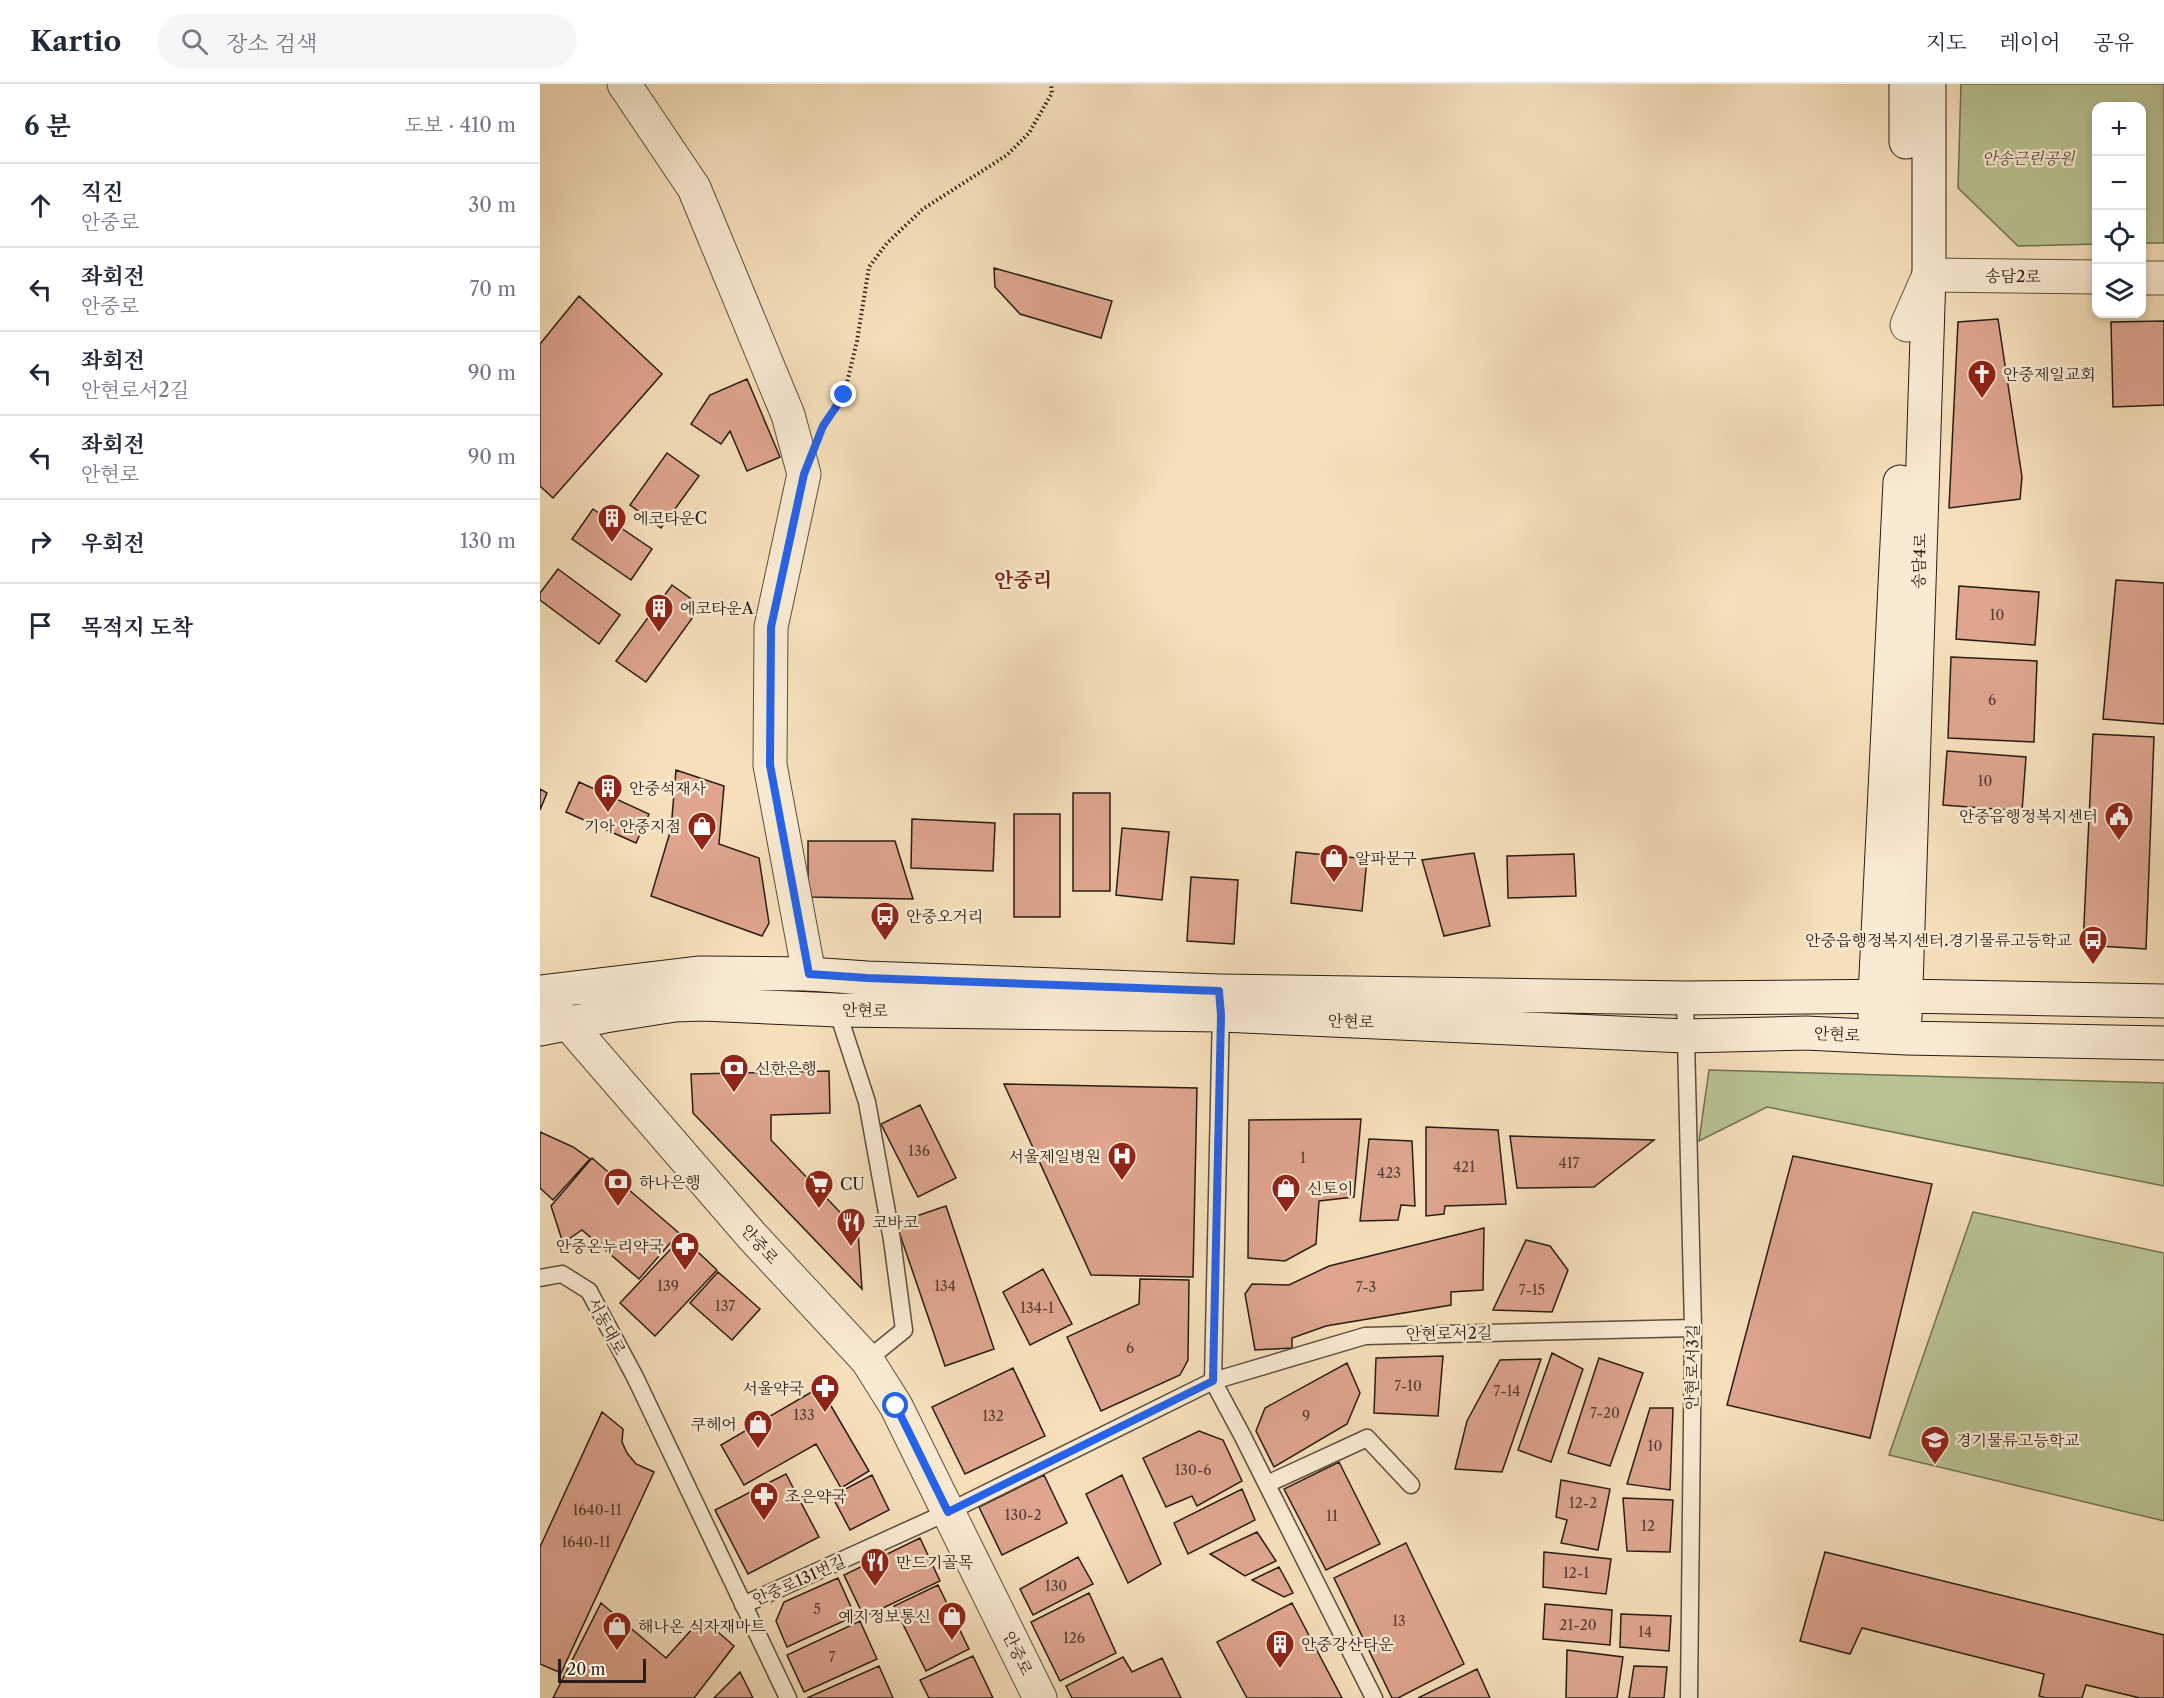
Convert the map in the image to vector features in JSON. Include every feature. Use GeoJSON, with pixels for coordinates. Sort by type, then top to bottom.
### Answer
{"type":"FeatureCollection","features":[{"type":"Feature","properties":{"kind":"main road"},"geometry":{"type":"LineString","coordinates":[[624,84],[694,188],[788,415],[804,474],[771,627],[770,765],[809,974]]}},
{"type":"Feature","properties":{"kind":"main road","name":"송담4로"},"geometry":{"type":"LineString","coordinates":[[1891,1037],[1890,996],[1907,326],[1906,84]]}},
{"type":"Feature","properties":{"kind":"main road","name":"송담4로"},"geometry":{"type":"LineString","coordinates":[[1890,996],[1929,276],[1929,84]]}},
{"type":"Feature","properties":{"kind":"main road"},"geometry":{"type":"LineString","coordinates":[[1907,326],[1929,276]]}},
{"type":"Feature","properties":{"kind":"main road","name":"송담2로"},"geometry":{"type":"LineString","coordinates":[[1929,276],[2092,277]]}},
{"type":"Feature","properties":{"kind":"main road"},"geometry":{"type":"LineString","coordinates":[[2146,278],[2164,278]]}},
{"type":"Feature","properties":{"kind":"main road","name":"안현로"},"geometry":{"type":"LineString","coordinates":[[540,992],[700,973],[809,974],[1685,1036],[1806,1033],[2164,1043]]}},
{"type":"Feature","properties":{"kind":"main road","name":"안현로"},"geometry":{"type":"LineString","coordinates":[[554,1026],[675,1005],[702,1004],[837,1010],[1220,1003],[1890,996],[2164,1001]]}},
{"type":"Feature","properties":{"kind":"main road","name":"안중로"},"geometry":{"type":"LineString","coordinates":[[540,998],[554,1026],[867,1360],[896,1406],[1040,1698]]}},
{"type":"Feature","properties":{"kind":"lane","name":"안현로서3길"},"geometry":{"type":"LineString","coordinates":[[1685,998],[1693,1328],[1689,1698]]}},
{"type":"Feature","properties":{"kind":"lane"},"geometry":{"type":"LineString","coordinates":[[1220,1003],[1213,1381],[1374,1698]]}},
{"type":"Feature","properties":{"kind":"lane"},"geometry":{"type":"LineString","coordinates":[[837,1010],[867,1102],[892,1240],[904,1330],[867,1360]]}},
{"type":"Feature","properties":{"kind":"lane","name":"서동대로"},"geometry":{"type":"LineString","coordinates":[[540,1278],[562,1274],[589,1291],[635,1377],[743,1605]]}},
{"type":"Feature","properties":{"kind":"lane","name":"안현로서2길"},"geometry":{"type":"LineString","coordinates":[[1213,1381],[1365,1336],[1693,1328]]}},
{"type":"Feature","properties":{"kind":"lane"},"geometry":{"type":"LineString","coordinates":[[948,1512],[1213,1381]]}},
{"type":"Feature","properties":{"kind":"lane"},"geometry":{"type":"LineString","coordinates":[[1267,1484],[1367,1438],[1411,1485]]}},
{"type":"Feature","properties":{"kind":"lane","name":"안중로131번길"},"geometry":{"type":"LineString","coordinates":[[789,1698],[743,1605],[948,1512]]}},
{"type":"Feature","properties":{"kind":"path"},"geometry":{"type":"LineString","coordinates":[[823,426],[844,395],[858,341],[869,267],[887,243],[923,209],[1007,155],[1029,133],[1052,93],[1051,84]]}},
{"type":"Feature","properties":{"kind":"green space","name":"안송근린공원"},"geometry":{"type":"Polygon","coordinates":[[[1961,84],[2164,84],[2164,243],[2146,243],[2146,102],[2092,102],[2092,244],[2018,246],[1958,188],[1961,84]]]}},
{"type":"Feature","properties":{"kind":"green space"},"geometry":{"type":"Polygon","coordinates":[[[1709,1070],[2164,1083],[2164,1186],[1767,1107],[1699,1141],[1709,1070]]]}},
{"type":"Feature","properties":{"kind":"green space"},"geometry":{"type":"Polygon","coordinates":[[[1973,1212],[2164,1253],[2164,1521],[1889,1455],[1973,1212]]]}},
{"type":"Feature","properties":{"kind":"building"},"geometry":{"type":"Polygon","coordinates":[[[994,268],[1112,301],[1101,338],[1020,314],[995,287],[994,268]]]}},
{"type":"Feature","properties":{"kind":"building"},"geometry":{"type":"Polygon","coordinates":[[[579,296],[662,374],[553,498],[540,486],[540,344],[579,296]]]}},
{"type":"Feature","properties":{"kind":"building","name":"안중제일교회"},"geometry":{"type":"Polygon","coordinates":[[[1998,319],[2022,477],[2020,499],[1949,508],[1958,322],[1998,319]]]}},
{"type":"Feature","properties":{"kind":"building"},"geometry":{"type":"Polygon","coordinates":[[[2164,321],[2164,405],[2113,407],[2111,322],[2164,321]]]}},
{"type":"Feature","properties":{"kind":"building"},"geometry":{"type":"Polygon","coordinates":[[[747,379],[780,457],[747,471],[730,431],[721,444],[691,424],[710,395],[747,379]]]}},
{"type":"Feature","properties":{"kind":"building"},"geometry":{"type":"Polygon","coordinates":[[[667,453],[699,476],[661,528],[630,505],[667,453]]]}},
{"type":"Feature","properties":{"kind":"building","name":"에코타운C"},"geometry":{"type":"Polygon","coordinates":[[[593,509],[652,549],[631,580],[572,539],[593,509]]]}},
{"type":"Feature","properties":{"kind":"building"},"geometry":{"type":"Polygon","coordinates":[[[558,569],[620,615],[599,644],[540,600],[540,593],[558,569]]]}},
{"type":"Feature","properties":{"kind":"building"},"geometry":{"type":"Polygon","coordinates":[[[2116,580],[2164,583],[2164,724],[2103,719],[2116,580]]]}},
{"type":"Feature","properties":{"kind":"building","name":"에코타운A"},"geometry":{"type":"Polygon","coordinates":[[[672,585],[701,606],[646,682],[616,661],[672,585]]]}},
{"type":"Feature","properties":{"kind":"building"},"geometry":{"type":"Polygon","coordinates":[[[1959,586],[2039,592],[2035,645],[1956,639],[1959,586]]]}},
{"type":"Feature","properties":{"kind":"building"},"geometry":{"type":"Polygon","coordinates":[[[1951,657],[2037,661],[2034,742],[1948,738],[1951,657]]]}},
{"type":"Feature","properties":{"kind":"building","name":"안중읍행정복지센터"},"geometry":{"type":"Polygon","coordinates":[[[2093,734],[2154,737],[2146,949],[2083,945],[2093,734]]]}},
{"type":"Feature","properties":{"kind":"building"},"geometry":{"type":"Polygon","coordinates":[[[1947,751],[2026,757],[2022,811],[1943,805],[1947,751]]]}},
{"type":"Feature","properties":{"kind":"building","name":"기아 안중지점"},"geometry":{"type":"Polygon","coordinates":[[[676,770],[724,786],[719,844],[759,858],[769,923],[762,936],[651,896],[671,829],[676,770]]]}},
{"type":"Feature","properties":{"kind":"building","name":"안중석재사"},"geometry":{"type":"Polygon","coordinates":[[[579,782],[649,814],[636,843],[566,812],[579,782]]]}},
{"type":"Feature","properties":{"kind":"building"},"geometry":{"type":"Polygon","coordinates":[[[540,789],[547,793],[540,810],[540,789]]]}},
{"type":"Feature","properties":{"kind":"building"},"geometry":{"type":"Polygon","coordinates":[[[1073,793],[1110,793],[1110,891],[1073,891],[1073,793]]]}},
{"type":"Feature","properties":{"kind":"building"},"geometry":{"type":"Polygon","coordinates":[[[1014,814],[1060,814],[1060,917],[1014,917],[1014,814]]]}},
{"type":"Feature","properties":{"kind":"building"},"geometry":{"type":"Polygon","coordinates":[[[912,819],[995,823],[993,871],[911,868],[912,819]]]}},
{"type":"Feature","properties":{"kind":"building"},"geometry":{"type":"Polygon","coordinates":[[[1122,828],[1169,832],[1162,900],[1116,895],[1122,828]]]}},
{"type":"Feature","properties":{"kind":"building"},"geometry":{"type":"Polygon","coordinates":[[[808,841],[895,841],[913,899],[808,897],[808,841]]]}},
{"type":"Feature","properties":{"kind":"building"},"geometry":{"type":"Polygon","coordinates":[[[1296,852],[1367,859],[1362,911],[1291,903],[1296,852]]]}},
{"type":"Feature","properties":{"kind":"building"},"geometry":{"type":"Polygon","coordinates":[[[1474,853],[1490,926],[1444,936],[1422,860],[1474,853]]]}},
{"type":"Feature","properties":{"kind":"building"},"geometry":{"type":"Polygon","coordinates":[[[1574,854],[1576,896],[1508,898],[1507,856],[1574,854]]]}},
{"type":"Feature","properties":{"kind":"building"},"geometry":{"type":"Polygon","coordinates":[[[1191,877],[1238,880],[1234,944],[1187,941],[1191,877]]]}},
{"type":"Feature","properties":{"kind":"building"},"geometry":{"type":"Polygon","coordinates":[[[829,1071],[830,1113],[771,1115],[771,1140],[858,1231],[862,1289],[693,1113],[691,1074],[829,1071]]]}},
{"type":"Feature","properties":{"kind":"building","name":"서울제일병원"},"geometry":{"type":"Polygon","coordinates":[[[1004,1084],[1197,1088],[1193,1277],[1091,1275],[1004,1084]]]}},
{"type":"Feature","properties":{"kind":"building"},"geometry":{"type":"Polygon","coordinates":[[[920,1105],[956,1178],[918,1197],[881,1124],[920,1105]]]}},
{"type":"Feature","properties":{"kind":"building"},"geometry":{"type":"Polygon","coordinates":[[[1361,1119],[1354,1197],[1319,1201],[1316,1244],[1285,1261],[1248,1258],[1249,1120],[1361,1119]]]}},
{"type":"Feature","properties":{"kind":"building"},"geometry":{"type":"Polygon","coordinates":[[[1426,1127],[1498,1130],[1506,1204],[1445,1206],[1444,1214],[1426,1216],[1426,1127]]]}},
{"type":"Feature","properties":{"kind":"building"},"geometry":{"type":"Polygon","coordinates":[[[540,1132],[573,1147],[590,1159],[553,1200],[540,1188],[540,1132]]]}},
{"type":"Feature","properties":{"kind":"building"},"geometry":{"type":"Polygon","coordinates":[[[1510,1136],[1654,1140],[1594,1187],[1517,1188],[1510,1136]]]}},
{"type":"Feature","properties":{"kind":"building"},"geometry":{"type":"Polygon","coordinates":[[[1369,1139],[1412,1141],[1415,1206],[1401,1205],[1398,1220],[1360,1221],[1369,1139]]]}},
{"type":"Feature","properties":{"kind":"building"},"geometry":{"type":"Polygon","coordinates":[[[1793,1156],[1932,1184],[1870,1438],[1727,1405],[1793,1156]]]}},
{"type":"Feature","properties":{"kind":"building"},"geometry":{"type":"Polygon","coordinates":[[[592,1158],[679,1233],[639,1279],[582,1230],[563,1243],[551,1206],[592,1158]]]}},
{"type":"Feature","properties":{"kind":"building"},"geometry":{"type":"Polygon","coordinates":[[[946,1206],[994,1349],[945,1366],[896,1223],[946,1206]]]}},
{"type":"Feature","properties":{"kind":"building"},"geometry":{"type":"Polygon","coordinates":[[[1484,1228],[1483,1290],[1451,1292],[1451,1305],[1326,1326],[1292,1338],[1292,1348],[1255,1350],[1245,1294],[1252,1284],[1289,1285],[1329,1266],[1484,1228]]]}},
{"type":"Feature","properties":{"kind":"building"},"geometry":{"type":"Polygon","coordinates":[[[682,1237],[717,1270],[655,1336],[620,1303],[682,1237]]]}},
{"type":"Feature","properties":{"kind":"building"},"geometry":{"type":"Polygon","coordinates":[[[1526,1240],[1550,1246],[1568,1270],[1552,1312],[1493,1310],[1526,1240]]]}},
{"type":"Feature","properties":{"kind":"building"},"geometry":{"type":"Polygon","coordinates":[[[1043,1269],[1072,1324],[1030,1345],[1003,1292],[1043,1269]]]}},
{"type":"Feature","properties":{"kind":"building"},"geometry":{"type":"Polygon","coordinates":[[[718,1272],[760,1309],[732,1340],[690,1303],[718,1272]]]}},
{"type":"Feature","properties":{"kind":"building"},"geometry":{"type":"Polygon","coordinates":[[[1140,1279],[1189,1280],[1188,1360],[1180,1375],[1101,1411],[1067,1337],[1139,1304],[1140,1279]]]}},
{"type":"Feature","properties":{"kind":"building"},"geometry":{"type":"Polygon","coordinates":[[[1552,1353],[1583,1369],[1551,1462],[1518,1450],[1552,1353]]]}},
{"type":"Feature","properties":{"kind":"building"},"geometry":{"type":"Polygon","coordinates":[[[1443,1356],[1438,1416],[1374,1413],[1376,1358],[1443,1356]]]}},
{"type":"Feature","properties":{"kind":"building"},"geometry":{"type":"Polygon","coordinates":[[[1599,1358],[1643,1373],[1610,1466],[1568,1453],[1599,1358]]]}},
{"type":"Feature","properties":{"kind":"building"},"geometry":{"type":"Polygon","coordinates":[[[1541,1359],[1502,1472],[1455,1469],[1467,1421],[1500,1360],[1541,1359]]]}},
{"type":"Feature","properties":{"kind":"building"},"geometry":{"type":"Polygon","coordinates":[[[1347,1363],[1360,1393],[1347,1424],[1274,1467],[1256,1431],[1265,1408],[1347,1363]]]}},
{"type":"Feature","properties":{"kind":"building"},"geometry":{"type":"Polygon","coordinates":[[[1013,1368],[1045,1436],[965,1474],[932,1407],[1013,1368]]]}},
{"type":"Feature","properties":{"kind":"building"},"geometry":{"type":"Polygon","coordinates":[[[820,1387],[869,1471],[841,1488],[816,1444],[744,1485],[721,1445],[820,1387]]]}},
{"type":"Feature","properties":{"kind":"building"},"geometry":{"type":"Polygon","coordinates":[[[1650,1408],[1673,1408],[1670,1490],[1627,1484],[1650,1408]]]}},
{"type":"Feature","properties":{"kind":"building"},"geometry":{"type":"Polygon","coordinates":[[[602,1412],[623,1429],[622,1442],[636,1464],[654,1472],[561,1673],[540,1664],[540,1547],[602,1412]]]}},
{"type":"Feature","properties":{"kind":"building"},"geometry":{"type":"Polygon","coordinates":[[[1199,1431],[1223,1440],[1242,1481],[1197,1506],[1192,1496],[1166,1507],[1143,1458],[1199,1431]]]}},
{"type":"Feature","properties":{"kind":"building"},"geometry":{"type":"Polygon","coordinates":[[[1339,1462],[1380,1544],[1326,1570],[1284,1489],[1339,1462]]]}},
{"type":"Feature","properties":{"kind":"building"},"geometry":{"type":"Polygon","coordinates":[[[786,1474],[819,1537],[748,1574],[715,1510],[786,1474]]]}},
{"type":"Feature","properties":{"kind":"building"},"geometry":{"type":"Polygon","coordinates":[[[872,1475],[889,1510],[850,1530],[832,1496],[872,1475]]]}},
{"type":"Feature","properties":{"kind":"building"},"geometry":{"type":"Polygon","coordinates":[[[1044,1475],[1067,1523],[1002,1555],[979,1507],[1044,1475]]]}},
{"type":"Feature","properties":{"kind":"building"},"geometry":{"type":"Polygon","coordinates":[[[1122,1475],[1161,1564],[1128,1583],[1086,1494],[1122,1475]]]}},
{"type":"Feature","properties":{"kind":"building"},"geometry":{"type":"Polygon","coordinates":[[[1561,1480],[1610,1489],[1598,1550],[1561,1543],[1567,1520],[1556,1517],[1561,1480]]]}},
{"type":"Feature","properties":{"kind":"building"},"geometry":{"type":"Polygon","coordinates":[[[1242,1489],[1255,1520],[1188,1554],[1174,1523],[1242,1489]]]}},
{"type":"Feature","properties":{"kind":"building"},"geometry":{"type":"Polygon","coordinates":[[[1623,1498],[1673,1500],[1670,1552],[1627,1551],[1623,1498]]]}},
{"type":"Feature","properties":{"kind":"building"},"geometry":{"type":"Polygon","coordinates":[[[1257,1532],[1276,1561],[1245,1576],[1210,1554],[1257,1532]]]}},
{"type":"Feature","properties":{"kind":"building"},"geometry":{"type":"Polygon","coordinates":[[[920,1538],[940,1581],[864,1617],[844,1575],[920,1538]]]}},
{"type":"Feature","properties":{"kind":"building"},"geometry":{"type":"Polygon","coordinates":[[[1406,1543],[1464,1664],[1398,1698],[1392,1698],[1334,1578],[1406,1543]]]}},
{"type":"Feature","properties":{"kind":"building"},"geometry":{"type":"Polygon","coordinates":[[[1544,1552],[1611,1559],[1606,1594],[1543,1587],[1544,1552]]]}},
{"type":"Feature","properties":{"kind":"building"},"geometry":{"type":"Polygon","coordinates":[[[1825,1552],[2164,1635],[2164,1698],[2140,1698],[2086,1685],[2082,1698],[2046,1698],[2039,1696],[2044,1674],[1862,1628],[1850,1654],[1800,1641],[1825,1552]]]}},
{"type":"Feature","properties":{"kind":"building"},"geometry":{"type":"Polygon","coordinates":[[[1078,1557],[1093,1584],[1033,1615],[1020,1589],[1078,1557]]]}},
{"type":"Feature","properties":{"kind":"building"},"geometry":{"type":"Polygon","coordinates":[[[1279,1567],[1293,1593],[1284,1597],[1252,1580],[1279,1567]]]}},
{"type":"Feature","properties":{"kind":"building"},"geometry":{"type":"Polygon","coordinates":[[[838,1578],[855,1616],[787,1647],[776,1621],[784,1602],[838,1578]]]}},
{"type":"Feature","properties":{"kind":"building"},"geometry":{"type":"Polygon","coordinates":[[[938,1585],[969,1649],[926,1671],[894,1606],[938,1585]]]}},
{"type":"Feature","properties":{"kind":"building"},"geometry":{"type":"Polygon","coordinates":[[[1089,1593],[1116,1653],[1060,1681],[1031,1622],[1089,1593]]]}},
{"type":"Feature","properties":{"kind":"building","name":"해나온 식자재마트"},"geometry":{"type":"Polygon","coordinates":[[[601,1603],[666,1658],[702,1618],[734,1646],[694,1698],[553,1698],[601,1603]]]}},
{"type":"Feature","properties":{"kind":"building","name":"안중강산타운"},"geometry":{"type":"Polygon","coordinates":[[[1292,1603],[1342,1698],[1247,1698],[1217,1642],[1292,1603]]]}},
{"type":"Feature","properties":{"kind":"building"},"geometry":{"type":"Polygon","coordinates":[[[1545,1604],[1612,1610],[1610,1645],[1543,1639],[1545,1604]]]}},
{"type":"Feature","properties":{"kind":"building"},"geometry":{"type":"Polygon","coordinates":[[[1621,1614],[1671,1616],[1669,1651],[1620,1647],[1621,1614]]]}},
{"type":"Feature","properties":{"kind":"building"},"geometry":{"type":"Polygon","coordinates":[[[860,1621],[877,1659],[804,1692],[787,1655],[860,1621]]]}},
{"type":"Feature","properties":{"kind":"building"},"geometry":{"type":"Polygon","coordinates":[[[1567,1650],[1623,1657],[1617,1698],[1566,1698],[1567,1650]]]}},
{"type":"Feature","properties":{"kind":"building"},"geometry":{"type":"Polygon","coordinates":[[[973,1656],[993,1698],[929,1698],[920,1680],[973,1656]]]}},
{"type":"Feature","properties":{"kind":"building"},"geometry":{"type":"Polygon","coordinates":[[[1123,1657],[1132,1672],[1162,1658],[1181,1698],[1072,1698],[1066,1686],[1123,1657]]]}},
{"type":"Feature","properties":{"kind":"building"},"geometry":{"type":"Polygon","coordinates":[[[879,1666],[893,1698],[807,1698],[879,1666]]]}},
{"type":"Feature","properties":{"kind":"building"},"geometry":{"type":"Polygon","coordinates":[[[1634,1666],[1667,1667],[1664,1698],[1629,1698],[1634,1666]]]}},
{"type":"Feature","properties":{"kind":"building"},"geometry":{"type":"Polygon","coordinates":[[[1477,1669],[1490,1698],[1418,1698],[1477,1669]]]}},
{"type":"Feature","properties":{"kind":"building"},"geometry":{"type":"Polygon","coordinates":[[[740,1672],[753,1698],[714,1698],[740,1672]]]}},
{"type":"Feature","properties":{"kind":"place","name":"안중제일교회"},"geometry":{"type":"Point","coordinates":[1982,400]}},
{"type":"Feature","properties":{"kind":"place","name":"에코타운C"},"geometry":{"type":"Point","coordinates":[612,544]}},
{"type":"Feature","properties":{"kind":"place","name":"에코타운A"},"geometry":{"type":"Point","coordinates":[659,634]}},
{"type":"Feature","properties":{"kind":"place","name":"안중석재사"},"geometry":{"type":"Point","coordinates":[608,814]}},
{"type":"Feature","properties":{"kind":"place","name":"안중읍행정복지센터"},"geometry":{"type":"Point","coordinates":[2119,842]}},
{"type":"Feature","properties":{"kind":"place","name":"기아 안중지점"},"geometry":{"type":"Point","coordinates":[702,852]}},
{"type":"Feature","properties":{"kind":"place","name":"알파문구"},"geometry":{"type":"Point","coordinates":[1334,884]}},
{"type":"Feature","properties":{"kind":"place","name":"안중오거리"},"geometry":{"type":"Point","coordinates":[885,942]}},
{"type":"Feature","properties":{"kind":"place","name":"안중읍행정복지센터.경기물류고등학교"},"geometry":{"type":"Point","coordinates":[2093,966]}},
{"type":"Feature","properties":{"kind":"place","name":"신한은행"},"geometry":{"type":"Point","coordinates":[734,1094]}},
{"type":"Feature","properties":{"kind":"place","name":"서울제일병원"},"geometry":{"type":"Point","coordinates":[1122,1182]}},
{"type":"Feature","properties":{"kind":"place","name":"하나은행"},"geometry":{"type":"Point","coordinates":[618,1208]}},
{"type":"Feature","properties":{"kind":"place","name":"CU"},"geometry":{"type":"Point","coordinates":[819,1210]}},
{"type":"Feature","properties":{"kind":"place","name":"신토이"},"geometry":{"type":"Point","coordinates":[1286,1214]}},
{"type":"Feature","properties":{"kind":"place","name":"코바코"},"geometry":{"type":"Point","coordinates":[851,1248]}},
{"type":"Feature","properties":{"kind":"place","name":"안중온누리약국"},"geometry":{"type":"Point","coordinates":[685,1272]}},
{"type":"Feature","properties":{"kind":"place","name":"서울약국"},"geometry":{"type":"Point","coordinates":[825,1414]}},
{"type":"Feature","properties":{"kind":"place","name":"쿠헤어"},"geometry":{"type":"Point","coordinates":[758,1450]}},
{"type":"Feature","properties":{"kind":"place","name":"경기물류고등학교"},"geometry":{"type":"Point","coordinates":[1935,1466]}},
{"type":"Feature","properties":{"kind":"place","name":"조은약국"},"geometry":{"type":"Point","coordinates":[764,1522]}},
{"type":"Feature","properties":{"kind":"place","name":"만드기골목"},"geometry":{"type":"Point","coordinates":[875,1588]}},
{"type":"Feature","properties":{"kind":"place","name":"예지정보통신"},"geometry":{"type":"Point","coordinates":[952,1642]}},
{"type":"Feature","properties":{"kind":"place","name":"해나온 식자재마트"},"geometry":{"type":"Point","coordinates":[617,1652]}},
{"type":"Feature","properties":{"kind":"place","name":"안중강산타운"},"geometry":{"type":"Point","coordinates":[1280,1670]}},
{"type":"Feature","properties":{"kind":"district","name":"안중리"},"geometry":{"type":"Point","coordinates":[1023,580]}},
{"type":"Feature","properties":{"kind":"route"},"geometry":{"type":"LineString","coordinates":[[844,395],[823,426],[804,474],[771,627],[770,765],[809,974],[1219,991],[1221,1015],[1213,1381],[948,1512],[896,1406]]}}]}
